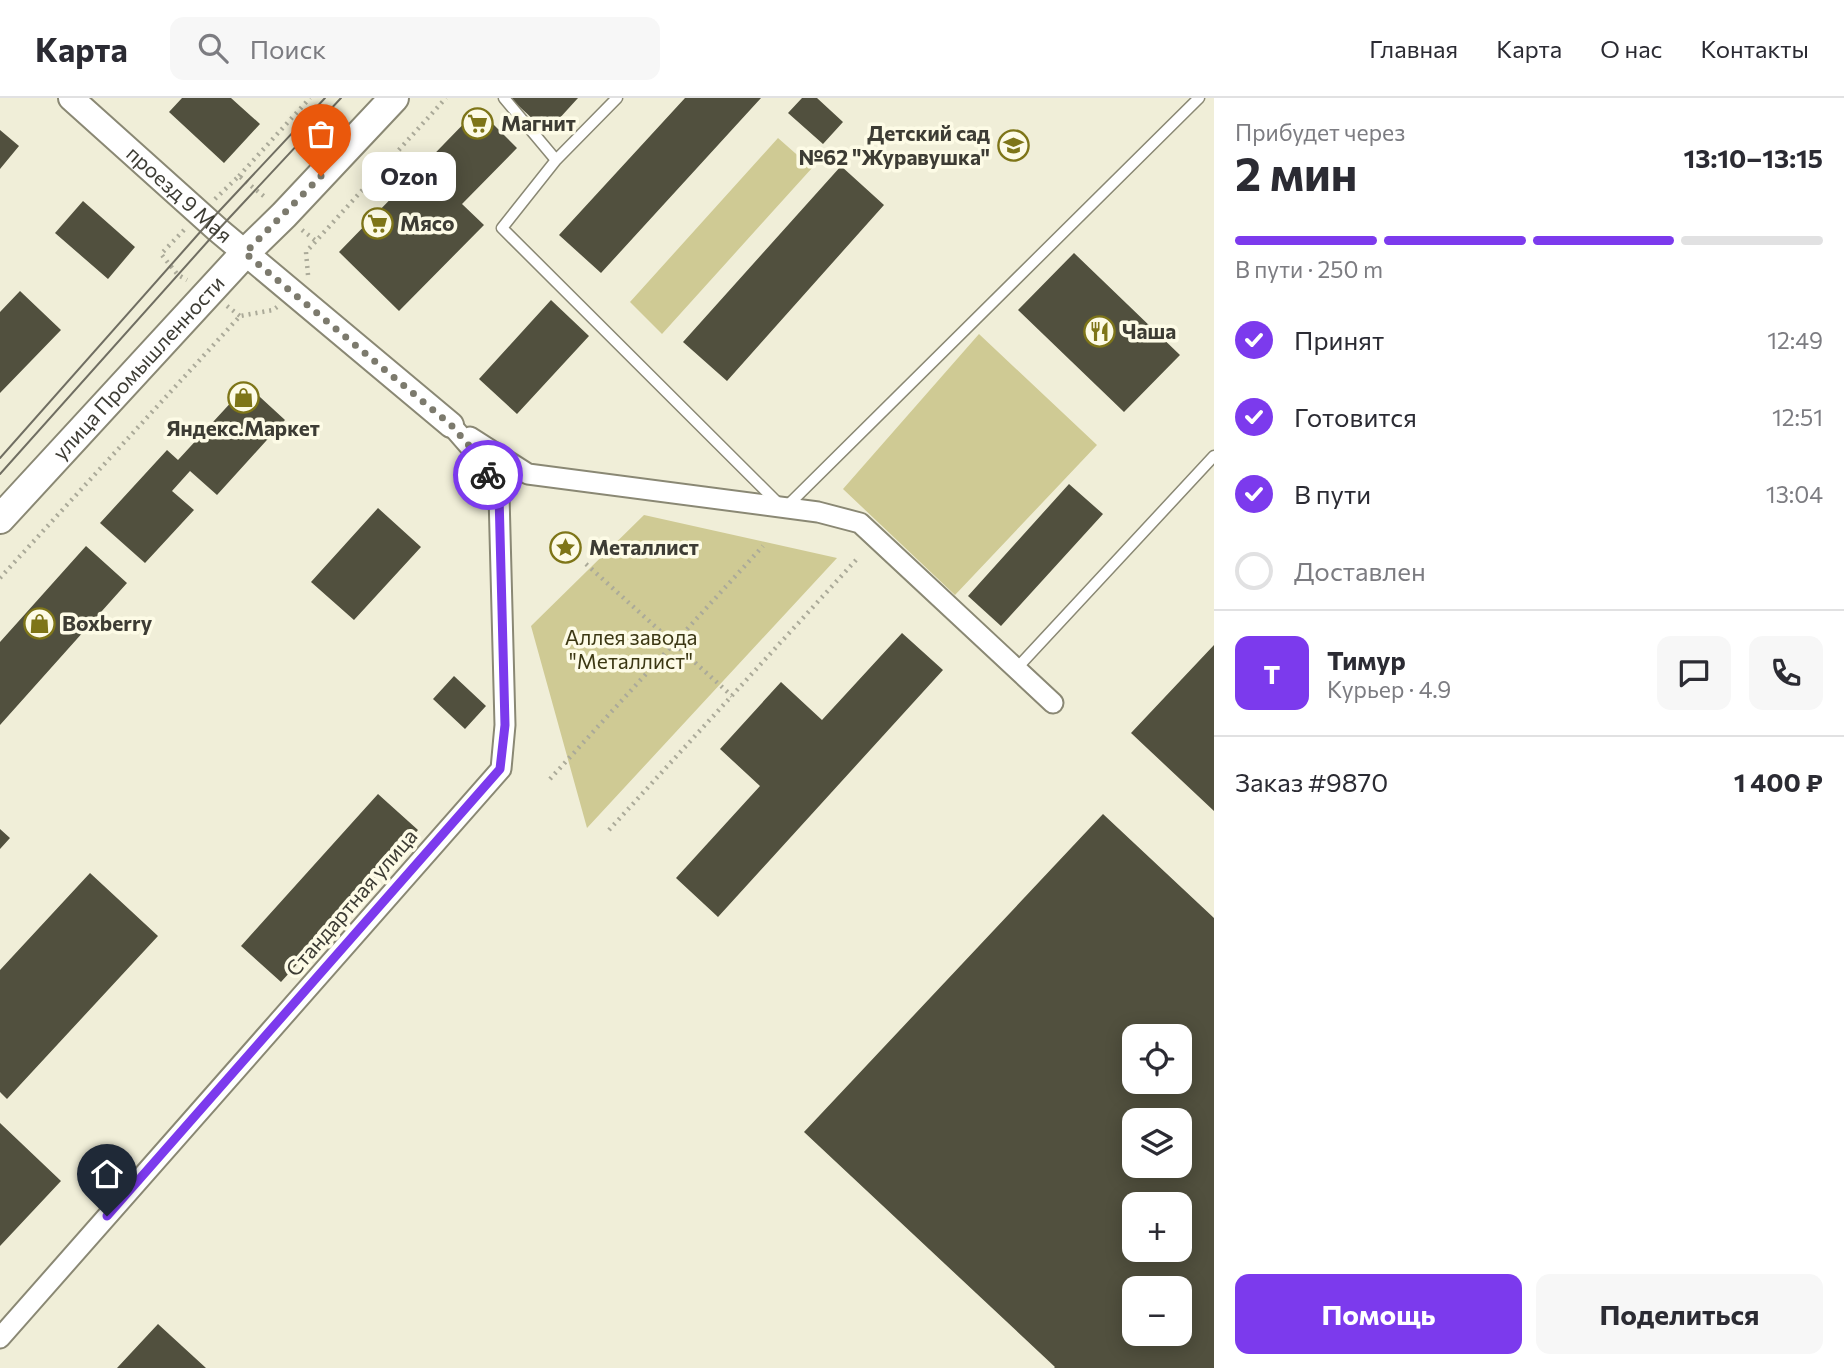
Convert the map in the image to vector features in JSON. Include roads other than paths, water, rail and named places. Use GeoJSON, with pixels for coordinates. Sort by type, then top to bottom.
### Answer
{"type":"FeatureCollection","features":[{"type":"Feature","properties":{"kind":"main road","name":"улица Промышленности"},"geometry":{"type":"LineString","coordinates":[[0,519],[245,253],[394,98]]}},
{"type":"Feature","properties":{"kind":"street","name":"проезд 9 Мая"},"geometry":{"type":"LineString","coordinates":[[71,98],[245,253],[451,425]]}},
{"type":"Feature","properties":{"kind":"street"},"geometry":{"type":"LineString","coordinates":[[451,425],[528,474],[818,512],[860,523],[1053,703]]}},
{"type":"Feature","properties":{"kind":"street","name":"Стандартная улица"},"geometry":{"type":"LineString","coordinates":[[0,1338],[500,769],[505,725],[499,495],[478,456],[451,425]]}},
{"type":"Feature","properties":{"kind":"lane"},"geometry":{"type":"LineString","coordinates":[[504,98],[556,160]]}},
{"type":"Feature","properties":{"kind":"lane"},"geometry":{"type":"LineString","coordinates":[[617,98],[556,160],[502,228],[784,509],[1199,98]]}},
{"type":"Feature","properties":{"kind":"lane"},"geometry":{"type":"LineString","coordinates":[[1016,669],[1214,456]]}},
{"type":"Feature","properties":{"kind":"tram line"},"geometry":{"type":"LineString","coordinates":[[0,458],[209,222],[325,98]]}},
{"type":"Feature","properties":{"kind":"tram line"},"geometry":{"type":"LineString","coordinates":[[0,474],[218,230],[341,98]]}},
{"type":"Feature","properties":{"kind":"place","name":"Магнит"},"geometry":{"type":"Point","coordinates":[478,124]}},
{"type":"Feature","properties":{"kind":"place","name":"Детский сад №62 \"Журавушка\""},"geometry":{"type":"Point","coordinates":[1013,146]}},
{"type":"Feature","properties":{"kind":"place","name":"Ozon"},"geometry":{"type":"Point","coordinates":[321,176]}},
{"type":"Feature","properties":{"kind":"place","name":"Мясо"},"geometry":{"type":"Point","coordinates":[377,224]}},
{"type":"Feature","properties":{"kind":"place","name":"Чаша"},"geometry":{"type":"Point","coordinates":[1099,332]}},
{"type":"Feature","properties":{"kind":"place","name":"Яндекс.Маркет"},"geometry":{"type":"Point","coordinates":[243,397]}},
{"type":"Feature","properties":{"kind":"place","name":"Металлист"},"geometry":{"type":"Point","coordinates":[566,548]}},
{"type":"Feature","properties":{"kind":"place","name":"Boxberry"},"geometry":{"type":"Point","coordinates":[39,624]}},
{"type":"Feature","properties":{"kind":"park label","name":"Аллея завода \"Металлист\""},"geometry":{"type":"Point","coordinates":[631,650]}}]}
